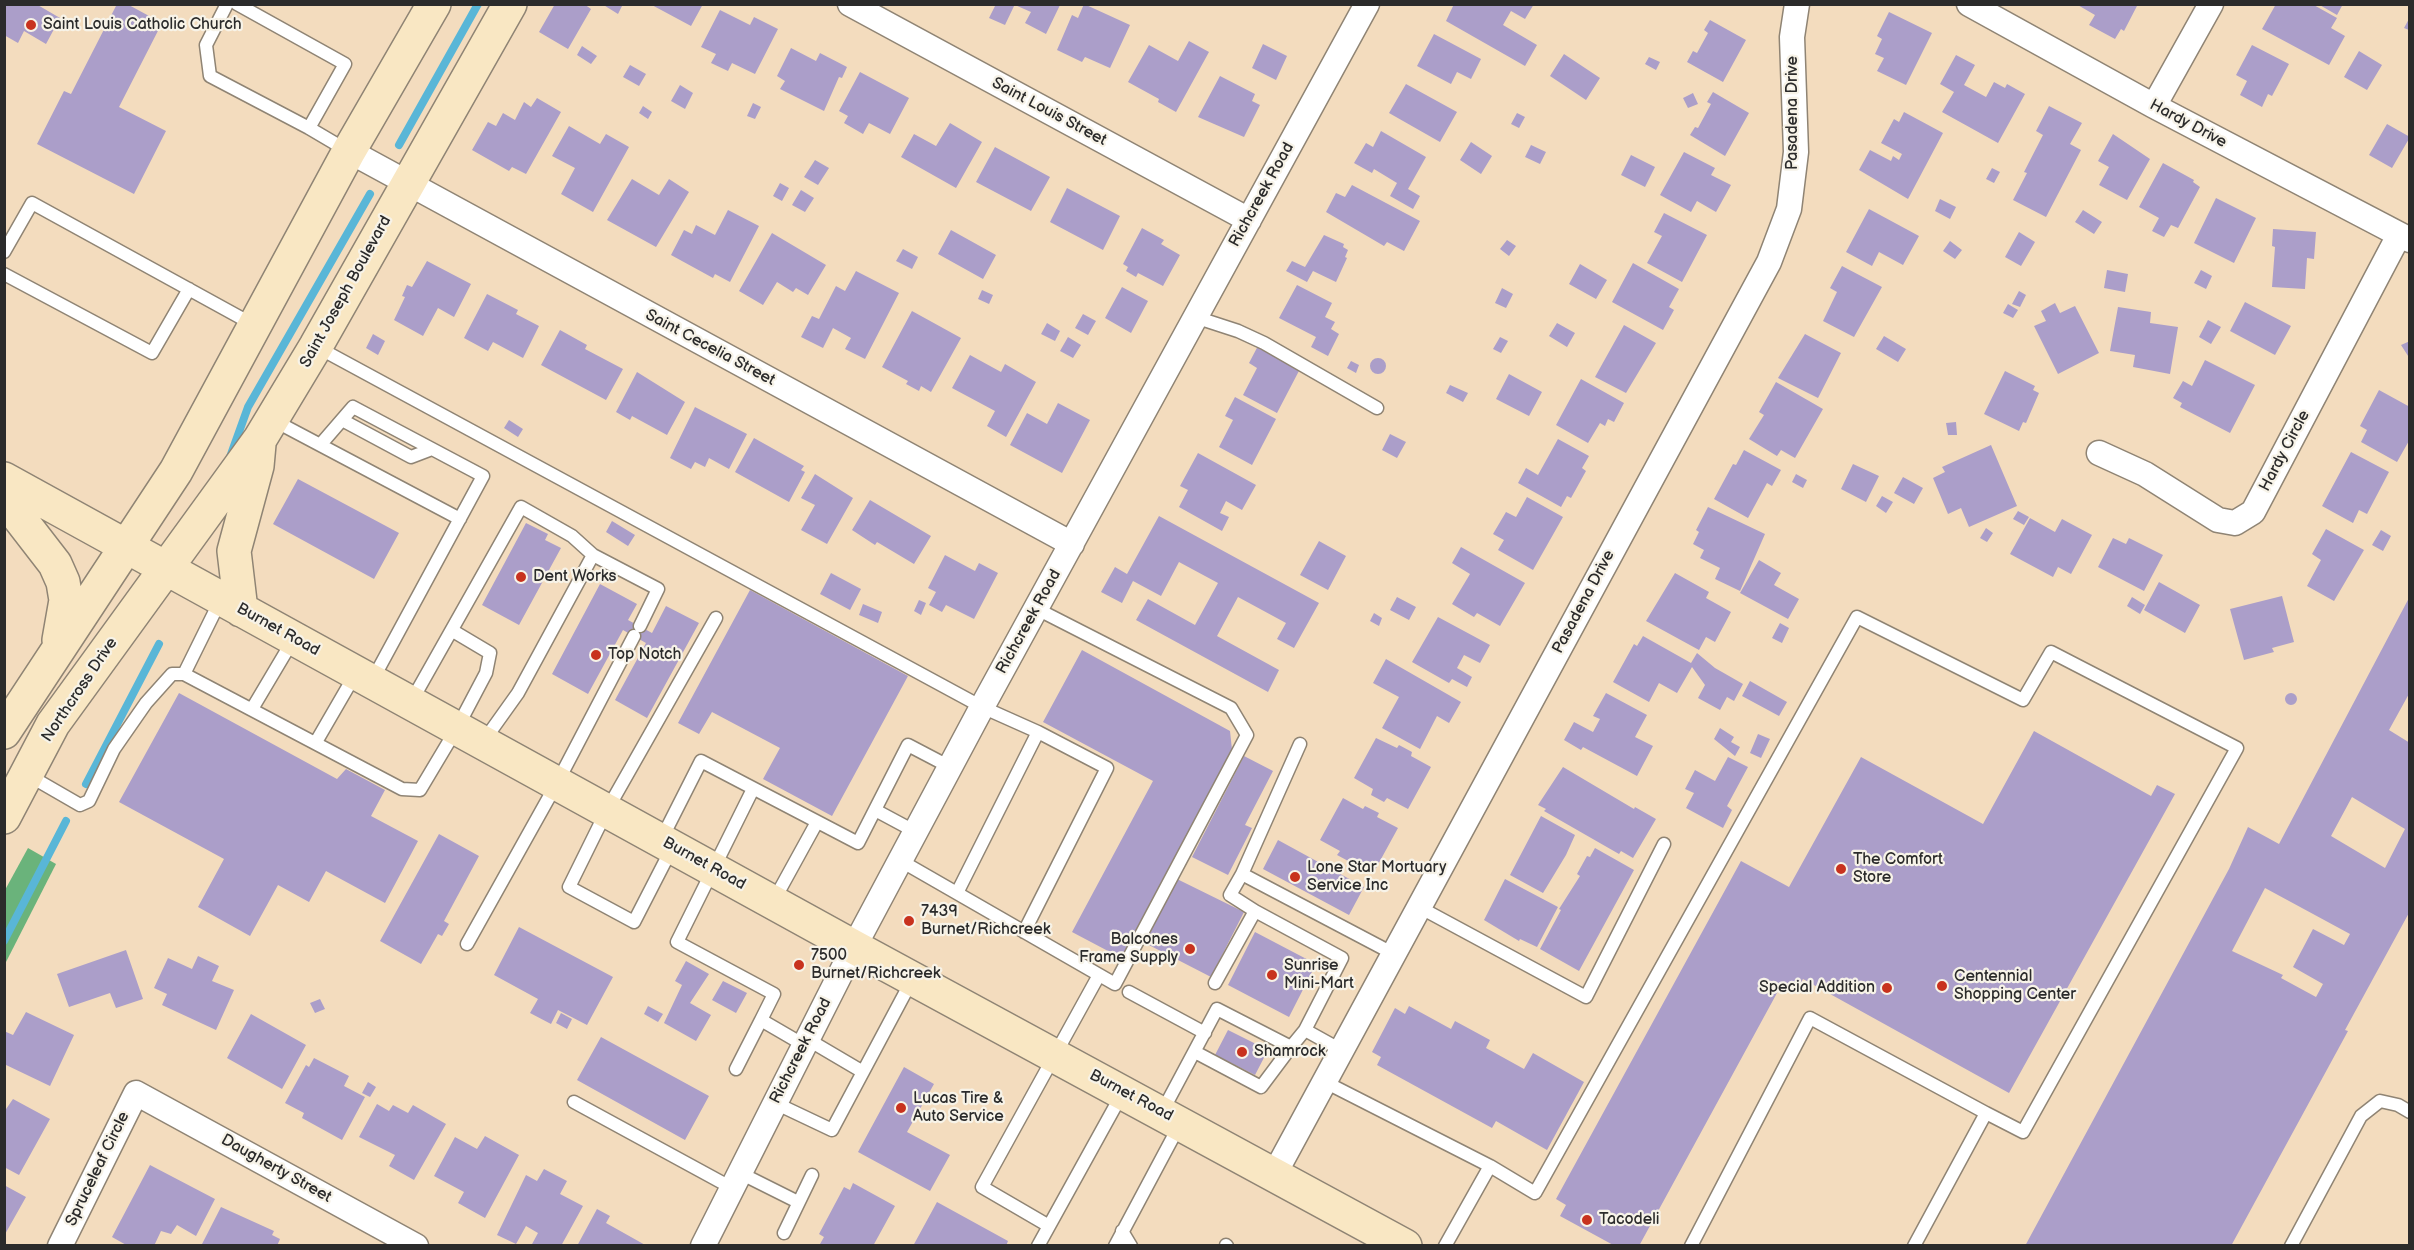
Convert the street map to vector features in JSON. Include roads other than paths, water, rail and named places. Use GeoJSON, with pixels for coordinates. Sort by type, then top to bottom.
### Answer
{"type":"FeatureCollection","features":[{"type":"Feature","properties":{"kind":"main road"},"geometry":{"type":"LineString","coordinates":[[4,732],[176,471],[349,151],[434,4]]}},
{"type":"Feature","properties":{"kind":"main road","name":"Saint Joseph Boulevard"},"geometry":{"type":"LineString","coordinates":[[165,568],[266,429],[316,346],[510,4]]}},
{"type":"Feature","properties":{"kind":"main road"},"geometry":{"type":"LineString","coordinates":[[231,604],[234,551],[266,429]]}},
{"type":"Feature","properties":{"kind":"main road","name":"Burnet Road"},"geometry":{"type":"LineString","coordinates":[[4,479],[854,947],[1275,1173],[1400,1244]]}},
{"type":"Feature","properties":{"kind":"main road"},"geometry":{"type":"LineString","coordinates":[[4,498],[55,564],[63,582],[66,600],[56,653]]}},
{"type":"Feature","properties":{"kind":"main road","name":"Northcross Drive"},"geometry":{"type":"LineString","coordinates":[[4,817],[54,724],[165,568]]}},
{"type":"Feature","properties":{"kind":"street","name":"Saint Louis Street"},"geometry":{"type":"LineString","coordinates":[[850,4],[1249,220]]}},
{"type":"Feature","properties":{"kind":"street","name":"Richcreek Road"},"geometry":{"type":"LineString","coordinates":[[703,1245],[854,947],[950,766],[1367,4]]}},
{"type":"Feature","properties":{"kind":"street","name":"Pasadena Drive"},"geometry":{"type":"LineString","coordinates":[[1275,1173],[1769,262],[1789,209],[1796,152],[1792,37],[1797,4]]}},
{"type":"Feature","properties":{"kind":"street","name":"Hardy Drive"},"geometry":{"type":"LineString","coordinates":[[1969,4],[2154,106],[2404,238]]}},
{"type":"Feature","properties":{"kind":"street"},"geometry":{"type":"LineString","coordinates":[[2154,106],[2211,4]]}},
{"type":"Feature","properties":{"kind":"street","name":"Saint Cecelia Street"},"geometry":{"type":"LineString","coordinates":[[349,151],[1072,544]]}},
{"type":"Feature","properties":{"kind":"street","name":"Hardy Circle"},"geometry":{"type":"LineString","coordinates":[[2099,453],[2145,474],[2218,520],[2235,523],[2253,512],[2404,238]]}},
{"type":"Feature","properties":{"kind":"street","name":"Spruceleaf Circle"},"geometry":{"type":"LineString","coordinates":[[60,1245],[136,1093]]}},
{"type":"Feature","properties":{"kind":"street","name":"Daugherty Street"},"geometry":{"type":"LineString","coordinates":[[136,1093],[416,1245]]}},
{"type":"Feature","properties":{"kind":"lane"},"geometry":{"type":"LineString","coordinates":[[227,4],[206,45],[210,76],[349,151]]}},
{"type":"Feature","properties":{"kind":"lane"},"geometry":{"type":"LineString","coordinates":[[237,4],[345,64],[309,128]]}},
{"type":"Feature","properties":{"kind":"lane"},"geometry":{"type":"LineString","coordinates":[[4,252],[32,203],[255,325]]}},
{"type":"Feature","properties":{"kind":"lane"},"geometry":{"type":"LineString","coordinates":[[4,274],[152,353],[189,290]]}},
{"type":"Feature","properties":{"kind":"lane"},"geometry":{"type":"LineString","coordinates":[[1196,317],[1238,331],[1264,343],[1377,408]]}},
{"type":"Feature","properties":{"kind":"lane"},"geometry":{"type":"LineString","coordinates":[[316,346],[982,707],[1038,732],[1107,768],[1024,932]]}},
{"type":"Feature","properties":{"kind":"lane"},"geometry":{"type":"LineString","coordinates":[[316,742],[364,677],[460,519],[483,476],[353,407],[321,444]]}},
{"type":"Feature","properties":{"kind":"lane"},"geometry":{"type":"LineString","coordinates":[[266,429],[321,444],[460,519]]}},
{"type":"Feature","properties":{"kind":"lane"},"geometry":{"type":"LineString","coordinates":[[410,703],[453,631],[521,507],[572,536],[593,555],[658,589],[557,783],[467,944]]}},
{"type":"Feature","properties":{"kind":"lane"},"geometry":{"type":"LineString","coordinates":[[27,774],[81,805],[89,801],[114,749],[146,702],[172,674],[184,674],[402,789],[420,790],[470,735],[518,693],[593,555]]}},
{"type":"Feature","properties":{"kind":"lane"},"geometry":{"type":"LineString","coordinates":[[184,674],[231,604]]}},
{"type":"Feature","properties":{"kind":"lane"},"geometry":{"type":"LineString","coordinates":[[901,861],[1115,984],[1247,735],[1231,708],[1035,609]]}},
{"type":"Feature","properties":{"kind":"lane"},"geometry":{"type":"LineString","coordinates":[[1324,1082],[1490,1166],[1535,1193],[1857,617],[2023,700],[2051,652],[2237,747],[2023,1132],[1810,1018],[1690,1245]]}},
{"type":"Feature","properties":{"kind":"lane"},"geometry":{"type":"LineString","coordinates":[[716,618],[607,810],[569,887],[634,922],[701,761],[858,843],[908,745],[950,766]]}},
{"type":"Feature","properties":{"kind":"lane"},"geometry":{"type":"LineString","coordinates":[[453,631],[490,653],[470,735]]}},
{"type":"Feature","properties":{"kind":"lane"},"geometry":{"type":"LineString","coordinates":[[252,709],[294,639]]}},
{"type":"Feature","properties":{"kind":"lane"},"geometry":{"type":"LineString","coordinates":[[957,893],[1038,732]]}},
{"type":"Feature","properties":{"kind":"lane"},"geometry":{"type":"LineString","coordinates":[[1195,1052],[1261,1087],[1305,1030],[1342,958],[1230,895],[1242,874],[1300,744]]}},
{"type":"Feature","properties":{"kind":"lane"},"geometry":{"type":"LineString","coordinates":[[736,1069],[774,994],[677,942],[753,789]]}},
{"type":"Feature","properties":{"kind":"lane"},"geometry":{"type":"LineString","coordinates":[[875,810],[916,832]]}},
{"type":"Feature","properties":{"kind":"lane"},"geometry":{"type":"LineString","coordinates":[[773,902],[817,822]]}},
{"type":"Feature","properties":{"kind":"lane"},"geometry":{"type":"LineString","coordinates":[[1419,907],[1586,997],[1664,844]]}},
{"type":"Feature","properties":{"kind":"lane"},"geometry":{"type":"LineString","coordinates":[[1242,874],[1394,954]]}},
{"type":"Feature","properties":{"kind":"lane"},"geometry":{"type":"LineString","coordinates":[[1215,983],[1255,911]]}},
{"type":"Feature","properties":{"kind":"lane"},"geometry":{"type":"LineString","coordinates":[[1049,1226],[982,1187],[1099,975]]}},
{"type":"Feature","properties":{"kind":"lane"},"geometry":{"type":"LineString","coordinates":[[775,1103],[832,1130],[913,979]]}},
{"type":"Feature","properties":{"kind":"lane"},"geometry":{"type":"LineString","coordinates":[[1129,992],[1205,1033]]}},
{"type":"Feature","properties":{"kind":"lane"},"geometry":{"type":"LineString","coordinates":[[1115,1245],[1171,1117],[1195,1052],[1217,1009],[1291,1047]]}},
{"type":"Feature","properties":{"kind":"lane"},"geometry":{"type":"LineString","coordinates":[[760,1020],[863,1072]]}},
{"type":"Feature","properties":{"kind":"lane"},"geometry":{"type":"LineString","coordinates":[[1305,1030],[1341,1050]]}},
{"type":"Feature","properties":{"kind":"lane"},"geometry":{"type":"LineString","coordinates":[[1038,1245],[1123,1091]]}},
{"type":"Feature","properties":{"kind":"lane"},"geometry":{"type":"LineString","coordinates":[[2291,1245],[2361,1116],[2380,1101],[2398,1105],[2409,1112]]}},
{"type":"Feature","properties":{"kind":"lane"},"geometry":{"type":"LineString","coordinates":[[574,1102],[736,1180],[798,1202]]}},
{"type":"Feature","properties":{"kind":"lane"},"geometry":{"type":"LineString","coordinates":[[1914,1245],[1986,1113]]}},
{"type":"Feature","properties":{"kind":"lane"},"geometry":{"type":"LineString","coordinates":[[1445,1245],[1490,1166]]}},
{"type":"Feature","properties":{"kind":"lane"},"geometry":{"type":"LineString","coordinates":[[784,1233],[812,1174]]}},
{"type":"Feature","properties":{"kind":"lane"},"geometry":{"type":"LineString","coordinates":[[1122,1231],[1131,1245]]}},
{"type":"Feature","properties":{"kind":"waterway"},"geometry":{"type":"LineString","coordinates":[[399,145],[478,4]]}},
{"type":"Feature","properties":{"kind":"waterway"},"geometry":{"type":"LineString","coordinates":[[230,457],[248,407],[370,194]]}},
{"type":"Feature","properties":{"kind":"waterway"},"geometry":{"type":"LineString","coordinates":[[86,784],[159,644]]}},
{"type":"Feature","properties":{"kind":"waterway"},"geometry":{"type":"LineString","coordinates":[[4,941],[66,821]]}},
{"type":"Feature","properties":{"kind":"place","name":"Saint Louis Catholic Church"},"geometry":{"type":"Point","coordinates":[31,25]}},
{"type":"Feature","properties":{"kind":"place","name":"Dent Works"},"geometry":{"type":"Point","coordinates":[521,577]}},
{"type":"Feature","properties":{"kind":"place","name":"Top Notch"},"geometry":{"type":"Point","coordinates":[596,655]}},
{"type":"Feature","properties":{"kind":"place","name":"The Comfort Store"},"geometry":{"type":"Point","coordinates":[1841,869]}},
{"type":"Feature","properties":{"kind":"place","name":"Lone Star Mortuary Service Inc"},"geometry":{"type":"Point","coordinates":[1295,877]}},
{"type":"Feature","properties":{"kind":"place","name":"7439 Burnet/Richcreek"},"geometry":{"type":"Point","coordinates":[909,921]}},
{"type":"Feature","properties":{"kind":"place","name":"Balcones Frame Supply"},"geometry":{"type":"Point","coordinates":[1190,949]}},
{"type":"Feature","properties":{"kind":"place","name":"7500 Burnet/Richcreek"},"geometry":{"type":"Point","coordinates":[799,965]}},
{"type":"Feature","properties":{"kind":"place","name":"Sunrise Mini-Mart"},"geometry":{"type":"Point","coordinates":[1272,975]}},
{"type":"Feature","properties":{"kind":"place","name":"Centennial Shopping Center"},"geometry":{"type":"Point","coordinates":[1942,986]}},
{"type":"Feature","properties":{"kind":"place","name":"Special Addition"},"geometry":{"type":"Point","coordinates":[1887,988]}},
{"type":"Feature","properties":{"kind":"place","name":"Shamrock"},"geometry":{"type":"Point","coordinates":[1242,1052]}},
{"type":"Feature","properties":{"kind":"place","name":"Lucas Tire & Auto Service"},"geometry":{"type":"Point","coordinates":[901,1108]}},
{"type":"Feature","properties":{"kind":"place","name":"Tacodeli"},"geometry":{"type":"Point","coordinates":[1587,1220]}}]}
